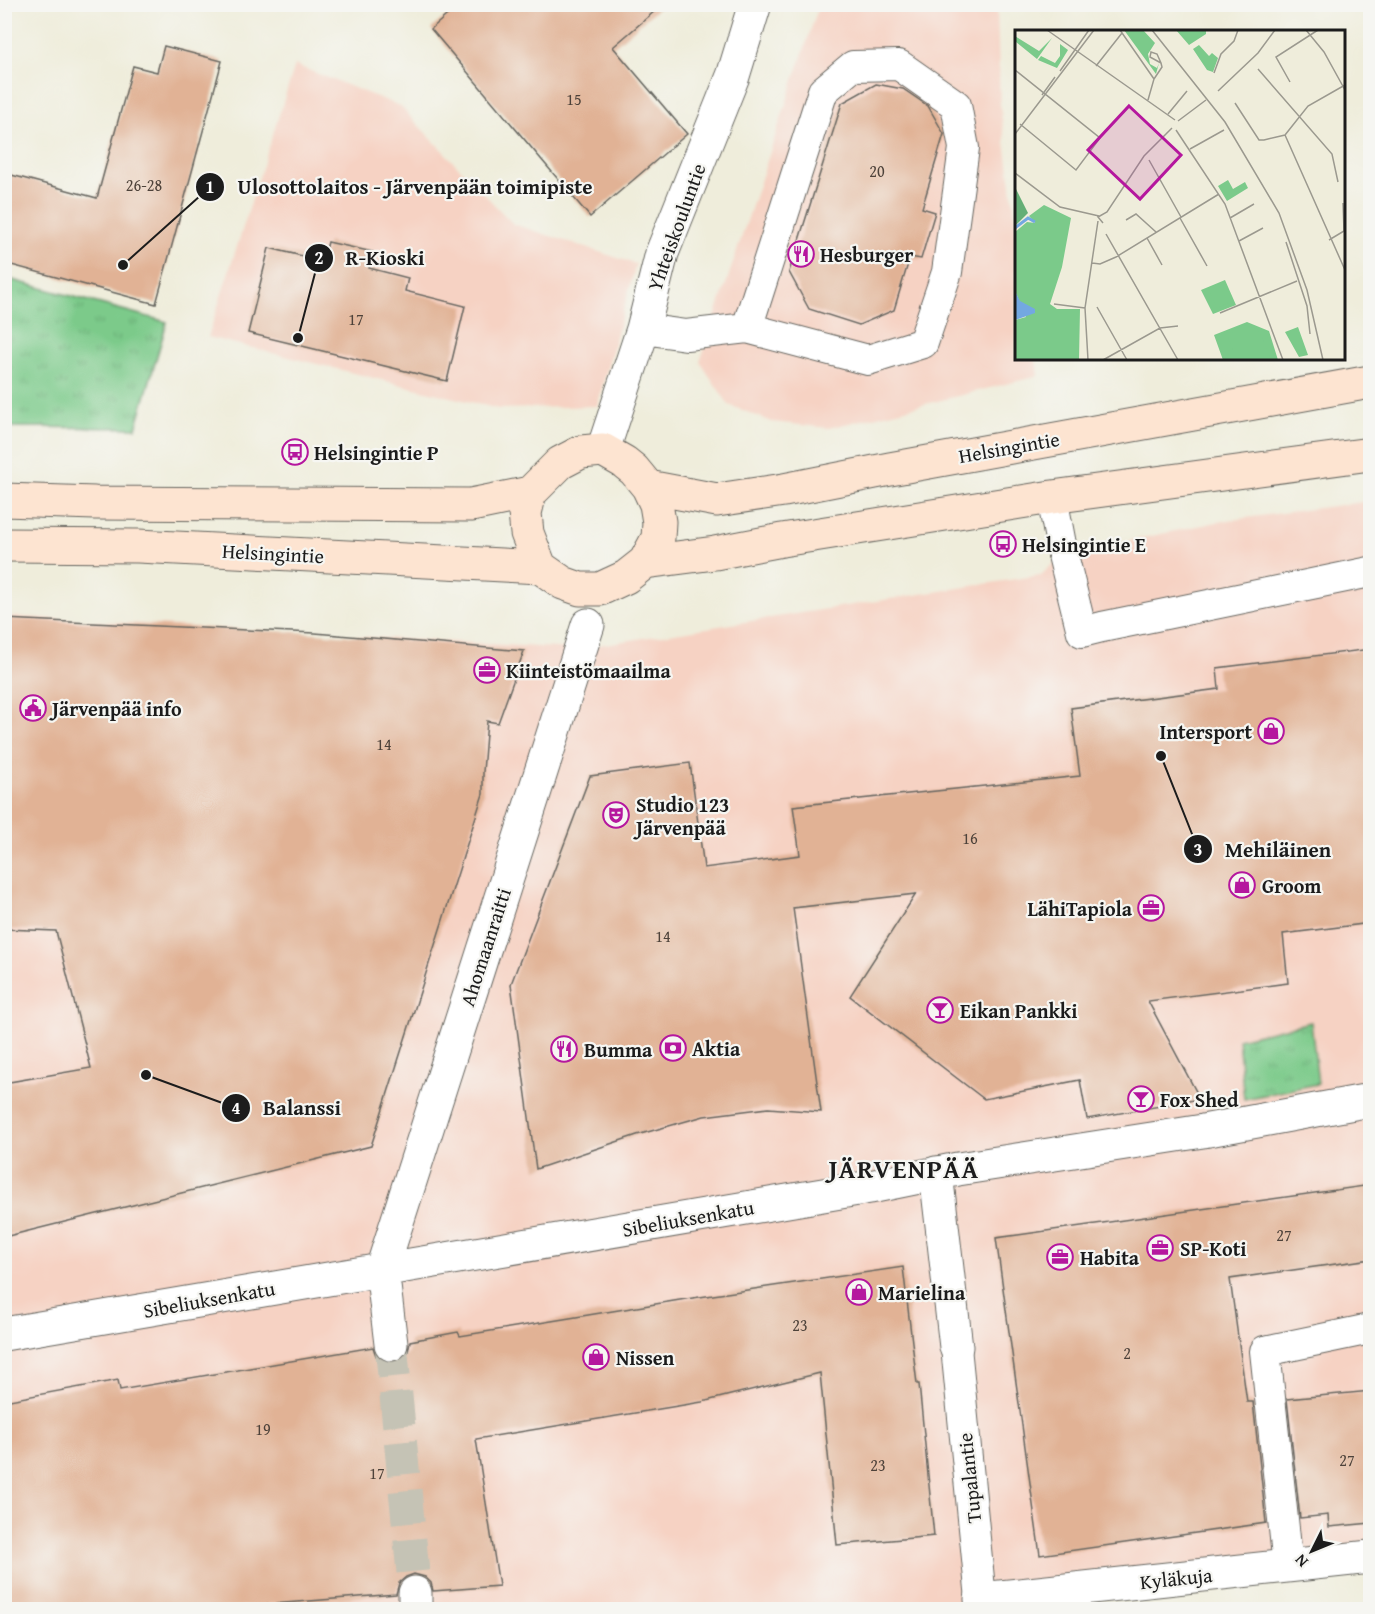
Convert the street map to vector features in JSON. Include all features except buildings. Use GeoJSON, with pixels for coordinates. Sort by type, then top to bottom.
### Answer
{"type":"FeatureCollection","features":[{"type":"Feature","properties":{"kind":"main road","name":"Helsingintie"},"geometry":{"type":"LineString","coordinates":[[648,487],[717,500],[784,490],[1371,382]]}},
{"type":"Feature","properties":{"kind":"main road"},"geometry":{"type":"LineString","coordinates":[[603,450],[634,470],[648,487],[656,504],[659,522],[658,538],[645,562],[626,577],[600,589],[580,589],[563,583],[540,567],[527,533],[525,513],[530,493],[560,463],[581,452],[603,450]]}},
{"type":"Feature","properties":{"kind":"main road"},"geometry":{"type":"LineString","coordinates":[[645,562],[715,553],[1053,496],[1371,454]]}},
{"type":"Feature","properties":{"kind":"main road"},"geometry":{"type":"LineString","coordinates":[[4,500],[95,503],[471,505],[530,493]]}},
{"type":"Feature","properties":{"kind":"main road","name":"Helsingintie"},"geometry":{"type":"LineString","coordinates":[[4,545],[138,546],[540,567]]}},
{"type":"Feature","properties":{"kind":"street","name":"Yhteiskouluntie"},"geometry":{"type":"LineString","coordinates":[[603,450],[643,329],[662,253],[733,76],[754,4]]}},
{"type":"Feature","properties":{"kind":"street","name":"Ahomaanraitti"},"geometry":{"type":"LineString","coordinates":[[382,1269],[588,625]]}},
{"type":"Feature","properties":{"kind":"street","name":"Sibeliuksenkatu"},"geometry":{"type":"LineString","coordinates":[[4,1334],[870,1187],[936,1173],[1203,1131],[1371,1100]]}},
{"type":"Feature","properties":{"kind":"street"},"geometry":{"type":"LineString","coordinates":[[936,1173],[956,1347]]}},
{"type":"Feature","properties":{"kind":"street"},"geometry":{"type":"LineString","coordinates":[[382,1269],[391,1344]]}},
{"type":"Feature","properties":{"kind":"street","name":"Kyläkuja"},"geometry":{"type":"LineString","coordinates":[[982,1604],[1371,1557]]}},
{"type":"Feature","properties":{"kind":"lane"},"geometry":{"type":"LineString","coordinates":[[643,329],[686,335],[747,328],[868,360],[923,343],[949,261],[964,148],[956,105],[899,65],[853,66],[823,91],[747,328]]}},
{"type":"Feature","properties":{"kind":"lane"},"geometry":{"type":"LineString","coordinates":[[1053,496],[1063,555],[1082,632],[1371,572]]}},
{"type":"Feature","properties":{"kind":"lane"},"geometry":{"type":"LineString","coordinates":[[1288,1566],[1265,1351],[1371,1329]]}},
{"type":"Feature","properties":{"kind":"lane","name":"Tupalantie"},"geometry":{"type":"LineString","coordinates":[[956,1347],[982,1604]]}},
{"type":"Feature","properties":{"kind":"shaded area"},"geometry":{"type":"Polygon","coordinates":[[[989,4],[997,7],[1000,105],[1015,215],[1015,360],[1036,360],[1038,376],[829,428],[772,422],[729,405],[700,362],[819,5],[989,4]]]}},
{"type":"Feature","properties":{"kind":"shaded area"},"geometry":{"type":"Polygon","coordinates":[[[295,65],[400,106],[513,224],[636,264],[597,406],[499,409],[208,337],[295,65]]]}},
{"type":"Feature","properties":{"kind":"shaded area"},"geometry":{"type":"Polygon","coordinates":[[[1370,501],[1370,1560],[884,1610],[5,1609],[4,616],[574,649],[1041,575],[1063,555],[1217,522],[1370,501]]]}},
{"type":"Feature","properties":{"kind":"green space"},"geometry":{"type":"Polygon","coordinates":[[[5,278],[167,322],[136,428],[5,427],[5,278]]]}},
{"type":"Feature","properties":{"kind":"green space"},"geometry":{"type":"Polygon","coordinates":[[[1311,1022],[1318,1084],[1244,1099],[1238,1039],[1311,1022]]]}},
{"type":"Feature","properties":{"kind":"tunnel"},"geometry":{"type":"LineString","coordinates":[[391,1344],[415,1593]]}},
{"type":"Feature","properties":{"kind":"place","name":"Hesburger"},"geometry":{"type":"Point","coordinates":[801,254]}},
{"type":"Feature","properties":{"kind":"place","name":"Ulosottolaitos - Järvenpään toimipiste"},"geometry":{"type":"Point","coordinates":[123,265]}},
{"type":"Feature","properties":{"kind":"place","name":"R-Kioski"},"geometry":{"type":"Point","coordinates":[298,338]}},
{"type":"Feature","properties":{"kind":"place","name":"Helsingintie P"},"geometry":{"type":"Point","coordinates":[295,452]}},
{"type":"Feature","properties":{"kind":"place","name":"Helsingintie E"},"geometry":{"type":"Point","coordinates":[1003,544]}},
{"type":"Feature","properties":{"kind":"place","name":"Kiinteistömaailma"},"geometry":{"type":"Point","coordinates":[487,670]}},
{"type":"Feature","properties":{"kind":"place","name":"Järvenpää info"},"geometry":{"type":"Point","coordinates":[33,708]}},
{"type":"Feature","properties":{"kind":"place","name":"Intersport"},"geometry":{"type":"Point","coordinates":[1271,731]}},
{"type":"Feature","properties":{"kind":"place","name":"Mehiläinen"},"geometry":{"type":"Point","coordinates":[1161,756]}},
{"type":"Feature","properties":{"kind":"place","name":"Studio 123 Järvenpää"},"geometry":{"type":"Point","coordinates":[616,815]}},
{"type":"Feature","properties":{"kind":"place","name":"Groom"},"geometry":{"type":"Point","coordinates":[1242,885]}},
{"type":"Feature","properties":{"kind":"place","name":"LähiTapiola"},"geometry":{"type":"Point","coordinates":[1151,908]}},
{"type":"Feature","properties":{"kind":"place","name":"Eikan Pankki"},"geometry":{"type":"Point","coordinates":[940,1010]}},
{"type":"Feature","properties":{"kind":"place","name":"Aktia"},"geometry":{"type":"Point","coordinates":[673,1048]}},
{"type":"Feature","properties":{"kind":"place","name":"Bumma"},"geometry":{"type":"Point","coordinates":[564,1049]}},
{"type":"Feature","properties":{"kind":"place","name":"Balanssi"},"geometry":{"type":"Point","coordinates":[146,1075]}},
{"type":"Feature","properties":{"kind":"place","name":"Fox Shed"},"geometry":{"type":"Point","coordinates":[1141,1099]}},
{"type":"Feature","properties":{"kind":"place","name":"SP-Koti"},"geometry":{"type":"Point","coordinates":[1160,1248]}},
{"type":"Feature","properties":{"kind":"place","name":"Habita"},"geometry":{"type":"Point","coordinates":[1060,1257]}},
{"type":"Feature","properties":{"kind":"place","name":"Marielina"},"geometry":{"type":"Point","coordinates":[859,1292]}},
{"type":"Feature","properties":{"kind":"place","name":"Nissen"},"geometry":{"type":"Point","coordinates":[596,1357]}},
{"type":"Feature","properties":{"kind":"district","name":"JÄRVENPÄÄ"},"geometry":{"type":"Point","coordinates":[904,1168]}}]}
